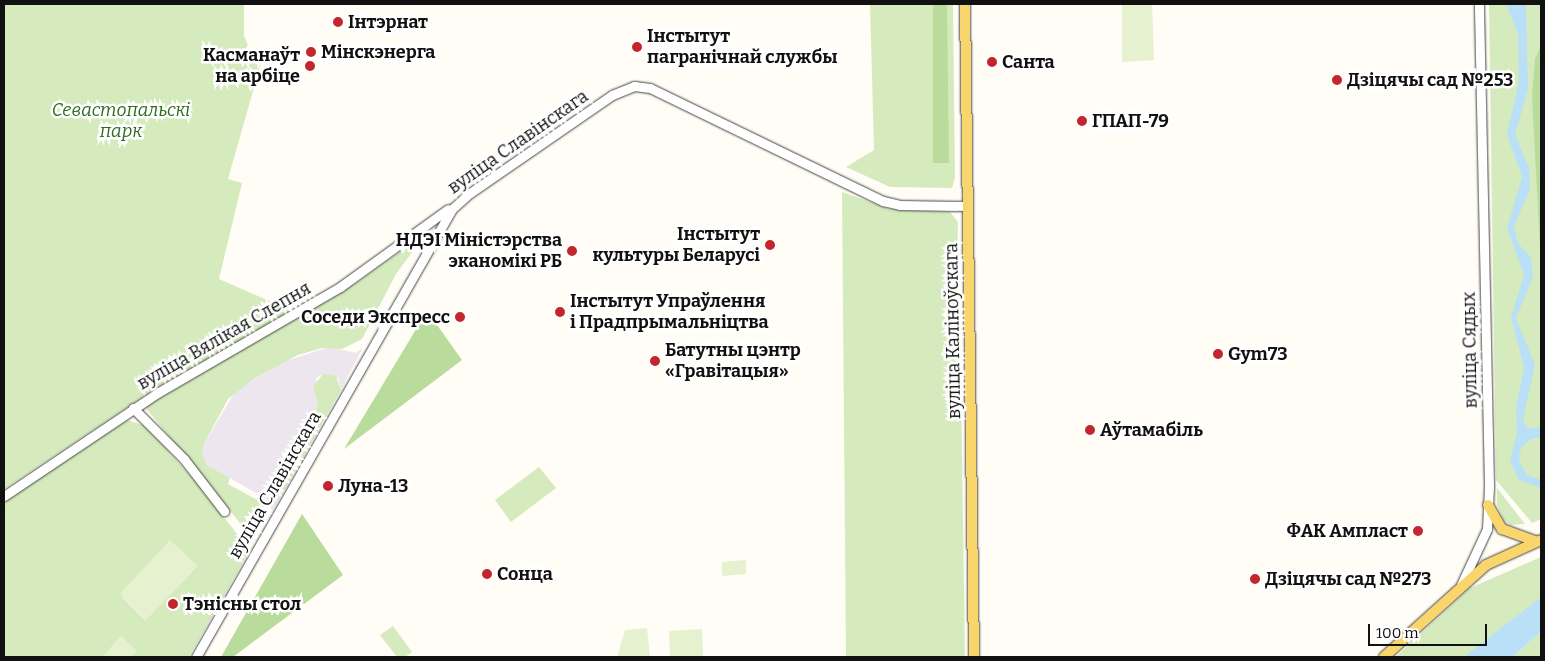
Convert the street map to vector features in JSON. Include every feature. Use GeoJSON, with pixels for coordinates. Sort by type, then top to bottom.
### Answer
{"type":"FeatureCollection","features":[{"type":"Feature","properties":{"kind":"main road","name":"вуліца Каліноўскага"},"geometry":{"type":"LineString","coordinates":[[965,4],[974,657]]}},
{"type":"Feature","properties":{"kind":"main road"},"geometry":{"type":"LineString","coordinates":[[1488,505],[1502,529],[1539,541]]}},
{"type":"Feature","properties":{"kind":"main road"},"geometry":{"type":"LineString","coordinates":[[1461,585],[1486,565],[1539,541]]}},
{"type":"Feature","properties":{"kind":"main road","name":"вуліца Сядых"},"geometry":{"type":"LineString","coordinates":[[1384,657],[1461,585]]}},
{"type":"Feature","properties":{"kind":"street","name":"вуліца Сядых"},"geometry":{"type":"LineString","coordinates":[[1461,585],[1485,536],[1488,505],[1479,4]]}},
{"type":"Feature","properties":{"kind":"street","name":"вуліца Славінскага"},"geometry":{"type":"LineString","coordinates":[[196,657],[430,246],[458,202],[612,95],[641,86],[876,198],[900,205],[967,206]]}},
{"type":"Feature","properties":{"kind":"street","name":"вуліца Вялікая Слепня"},"geometry":{"type":"LineString","coordinates":[[4,496],[133,408],[340,287],[415,236],[458,202]]}},
{"type":"Feature","properties":{"kind":"street"},"geometry":{"type":"LineString","coordinates":[[415,236],[430,246]]}},
{"type":"Feature","properties":{"kind":"street"},"geometry":{"type":"LineString","coordinates":[[133,408],[184,459],[224,511]]}},
{"type":"Feature","properties":{"kind":"shaded area"},"geometry":{"type":"Polygon","coordinates":[[[329,347],[356,353],[363,347],[341,390],[338,378],[321,375],[316,378],[318,404],[276,486],[279,491],[285,489],[272,511],[268,500],[207,465],[202,454],[204,444],[236,390],[283,362],[329,347]]]}},
{"type":"Feature","properties":{"kind":"green space","name":"Севастопальскі парк"},"geometry":{"type":"Polygon","coordinates":[[[4,4],[244,4],[244,36],[251,53],[261,63],[228,179],[242,183],[219,279],[292,311],[155,389],[4,489],[4,4]]]}},
{"type":"Feature","properties":{"kind":"green space"},"geometry":{"type":"Polygon","coordinates":[[[870,4],[953,4],[955,178],[952,188],[890,187],[846,167],[874,150],[870,4]]]}},
{"type":"Feature","properties":{"kind":"green space"},"geometry":{"type":"Polygon","coordinates":[[[933,4],[947,4],[949,163],[933,163],[933,4]]]}},
{"type":"Feature","properties":{"kind":"green space"},"geometry":{"type":"Polygon","coordinates":[[[1152,4],[1154,60],[1122,62],[1122,5],[1152,4]]]}},
{"type":"Feature","properties":{"kind":"green space"},"geometry":{"type":"Polygon","coordinates":[[[1489,4],[1541,4],[1541,519],[1532,523],[1496,480],[1489,4]]]}},
{"type":"Feature","properties":{"kind":"green space"},"geometry":{"type":"Polygon","coordinates":[[[1541,46],[1541,266],[1532,96],[1535,59],[1541,46]]]}},
{"type":"Feature","properties":{"kind":"green space"},"geometry":{"type":"Polygon","coordinates":[[[842,192],[890,209],[950,212],[958,222],[956,297],[960,313],[965,657],[846,657],[842,192]]]}},
{"type":"Feature","properties":{"kind":"green space"},"geometry":{"type":"Polygon","coordinates":[[[411,244],[413,251],[396,274],[362,339],[342,349],[322,348],[298,355],[255,378],[228,399],[204,444],[202,454],[207,465],[230,478],[228,484],[263,503],[263,510],[249,534],[145,407],[244,346],[356,283],[411,244]]]}},
{"type":"Feature","properties":{"kind":"green space"},"geometry":{"type":"Polygon","coordinates":[[[427,311],[462,360],[344,449],[427,311]]]}},
{"type":"Feature","properties":{"kind":"green space"},"geometry":{"type":"Polygon","coordinates":[[[323,374],[336,376],[341,390],[285,489],[280,491],[277,485],[318,404],[313,386],[323,374]]]}},
{"type":"Feature","properties":{"kind":"green space"},"geometry":{"type":"Polygon","coordinates":[[[127,420],[146,426],[195,481],[250,550],[189,657],[4,657],[4,501],[127,420]]]}},
{"type":"Feature","properties":{"kind":"green space"},"geometry":{"type":"Polygon","coordinates":[[[539,467],[556,488],[511,522],[495,500],[539,467]]]}},
{"type":"Feature","properties":{"kind":"green space"},"geometry":{"type":"Polygon","coordinates":[[[1497,488],[1525,524],[1510,525],[1504,521],[1497,505],[1497,488]]]}},
{"type":"Feature","properties":{"kind":"green space"},"geometry":{"type":"Polygon","coordinates":[[[302,514],[343,575],[233,657],[221,657],[302,514]]]}},
{"type":"Feature","properties":{"kind":"green space"},"geometry":{"type":"Polygon","coordinates":[[[170,540],[198,566],[145,621],[123,599],[121,593],[170,540]]]}},
{"type":"Feature","properties":{"kind":"green space"},"geometry":{"type":"Polygon","coordinates":[[[1541,557],[1541,597],[1475,652],[1464,657],[1396,657],[1470,588],[1541,557]]]}},
{"type":"Feature","properties":{"kind":"green space"},"geometry":{"type":"Polygon","coordinates":[[[746,560],[746,574],[722,576],[722,562],[746,560]]]}},
{"type":"Feature","properties":{"kind":"green space"},"geometry":{"type":"Polygon","coordinates":[[[393,626],[412,652],[405,657],[397,657],[380,635],[393,626]]]}},
{"type":"Feature","properties":{"kind":"green space"},"geometry":{"type":"Polygon","coordinates":[[[647,628],[650,657],[617,657],[625,630],[647,628]]]}},
{"type":"Feature","properties":{"kind":"green space"},"geometry":{"type":"Polygon","coordinates":[[[702,629],[703,657],[670,657],[669,631],[702,629]]]}},
{"type":"Feature","properties":{"kind":"green space"},"geometry":{"type":"Polygon","coordinates":[[[1541,631],[1541,657],[1513,657],[1541,631]]]}},
{"type":"Feature","properties":{"kind":"green space"},"geometry":{"type":"Polygon","coordinates":[[[121,636],[137,651],[131,657],[102,657],[121,636]]]}},
{"type":"Feature","properties":{"kind":"water"},"geometry":{"type":"Polygon","coordinates":[[[1506,4],[1526,4],[1528,89],[1515,134],[1529,168],[1530,189],[1514,226],[1518,243],[1531,258],[1533,277],[1516,318],[1535,365],[1523,420],[1528,428],[1541,428],[1541,437],[1531,439],[1521,448],[1519,461],[1527,475],[1541,480],[1541,488],[1519,480],[1510,461],[1517,433],[1516,407],[1524,368],[1511,317],[1524,275],[1507,228],[1522,177],[1507,134],[1519,81],[1518,34],[1506,4]]]}},
{"type":"Feature","properties":{"kind":"water"},"geometry":{"type":"Polygon","coordinates":[[[1541,597],[1541,631],[1513,657],[1464,657],[1541,597]]]}},
{"type":"Feature","properties":{"kind":"place","name":"Інтэрнат"},"geometry":{"type":"Point","coordinates":[338,22]}},
{"type":"Feature","properties":{"kind":"place","name":"Інстытут пагранічнай службы"},"geometry":{"type":"Point","coordinates":[637,47]}},
{"type":"Feature","properties":{"kind":"place","name":"Мінскэнерга"},"geometry":{"type":"Point","coordinates":[311,52]}},
{"type":"Feature","properties":{"kind":"place","name":"Санта"},"geometry":{"type":"Point","coordinates":[992,62]}},
{"type":"Feature","properties":{"kind":"place","name":"Касманаўт на арбіце"},"geometry":{"type":"Point","coordinates":[310,66]}},
{"type":"Feature","properties":{"kind":"place","name":"Дзіцячы сад №253"},"geometry":{"type":"Point","coordinates":[1337,80]}},
{"type":"Feature","properties":{"kind":"place","name":"ГПАП-79"},"geometry":{"type":"Point","coordinates":[1082,121]}},
{"type":"Feature","properties":{"kind":"place","name":"Інстытут культуры Беларусі"},"geometry":{"type":"Point","coordinates":[770,245]}},
{"type":"Feature","properties":{"kind":"place","name":"НДЭІ Міністэрства эканомікі РБ"},"geometry":{"type":"Point","coordinates":[572,251]}},
{"type":"Feature","properties":{"kind":"place","name":"Інстытут Упраўлення і Прадпрымальніцтва"},"geometry":{"type":"Point","coordinates":[560,312]}},
{"type":"Feature","properties":{"kind":"place","name":"Соседи Экспресс"},"geometry":{"type":"Point","coordinates":[460,317]}},
{"type":"Feature","properties":{"kind":"place","name":"Gym73"},"geometry":{"type":"Point","coordinates":[1218,354]}},
{"type":"Feature","properties":{"kind":"place","name":"Батутны цэнтр «Гравітацыя»"},"geometry":{"type":"Point","coordinates":[655,361]}},
{"type":"Feature","properties":{"kind":"place","name":"Аўтамабіль"},"geometry":{"type":"Point","coordinates":[1090,430]}},
{"type":"Feature","properties":{"kind":"place","name":"Луна-13"},"geometry":{"type":"Point","coordinates":[328,486]}},
{"type":"Feature","properties":{"kind":"place","name":"ФАК Ампласт"},"geometry":{"type":"Point","coordinates":[1418,531]}},
{"type":"Feature","properties":{"kind":"place","name":"Сонца"},"geometry":{"type":"Point","coordinates":[487,574]}},
{"type":"Feature","properties":{"kind":"place","name":"Дзіцячы сад №273"},"geometry":{"type":"Point","coordinates":[1255,579]}},
{"type":"Feature","properties":{"kind":"place","name":"Тэнісны стол"},"geometry":{"type":"Point","coordinates":[173,604]}}]}
